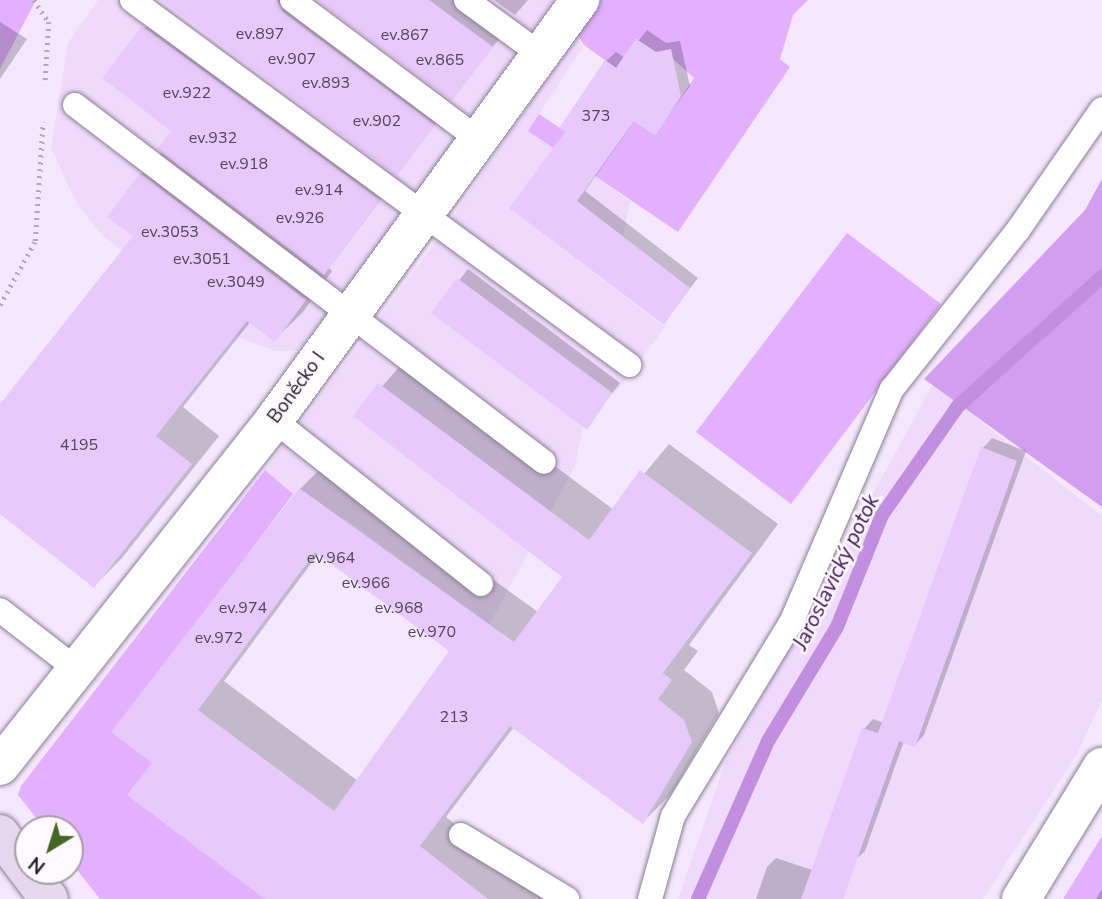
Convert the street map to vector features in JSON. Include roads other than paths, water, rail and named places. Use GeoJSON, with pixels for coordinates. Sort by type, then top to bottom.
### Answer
{"type":"FeatureCollection","features":[{"type":"Feature","properties":{"kind":"street","name":"Boněcko I"},"geometry":{"type":"LineString","coordinates":[[0,766],[274,421],[580,0]]}},
{"type":"Feature","properties":{"kind":"street"},"geometry":{"type":"LineString","coordinates":[[1021,899],[1102,766]]}},
{"type":"Feature","properties":{"kind":"street"},"geometry":{"type":"LineString","coordinates":[[0,834],[50,899]]}},
{"type":"Feature","properties":{"kind":"lane"},"geometry":{"type":"LineString","coordinates":[[132,0],[426,213],[629,365]]}},
{"type":"Feature","properties":{"kind":"lane"},"geometry":{"type":"LineString","coordinates":[[292,0],[478,139]]}},
{"type":"Feature","properties":{"kind":"lane"},"geometry":{"type":"LineString","coordinates":[[466,0],[540,54]]}},
{"type":"Feature","properties":{"kind":"lane"},"geometry":{"type":"LineString","coordinates":[[75,105],[544,462]]}},
{"type":"Feature","properties":{"kind":"lane"},"geometry":{"type":"LineString","coordinates":[[650,899],[673,816],[791,623],[892,389],[1018,230],[1102,109]]}},
{"type":"Feature","properties":{"kind":"lane"},"geometry":{"type":"LineString","coordinates":[[274,421],[481,584]]}},
{"type":"Feature","properties":{"kind":"lane"},"geometry":{"type":"LineString","coordinates":[[0,610],[76,669]]}},
{"type":"Feature","properties":{"kind":"lane"},"geometry":{"type":"LineString","coordinates":[[461,835],[566,899]]}},
{"type":"Feature","properties":{"kind":"waterway","name":"Jaroslavický potok"},"geometry":{"type":"LineString","coordinates":[[698,899],[768,741],[837,627],[882,515],[958,406],[1102,277]]}}]}
